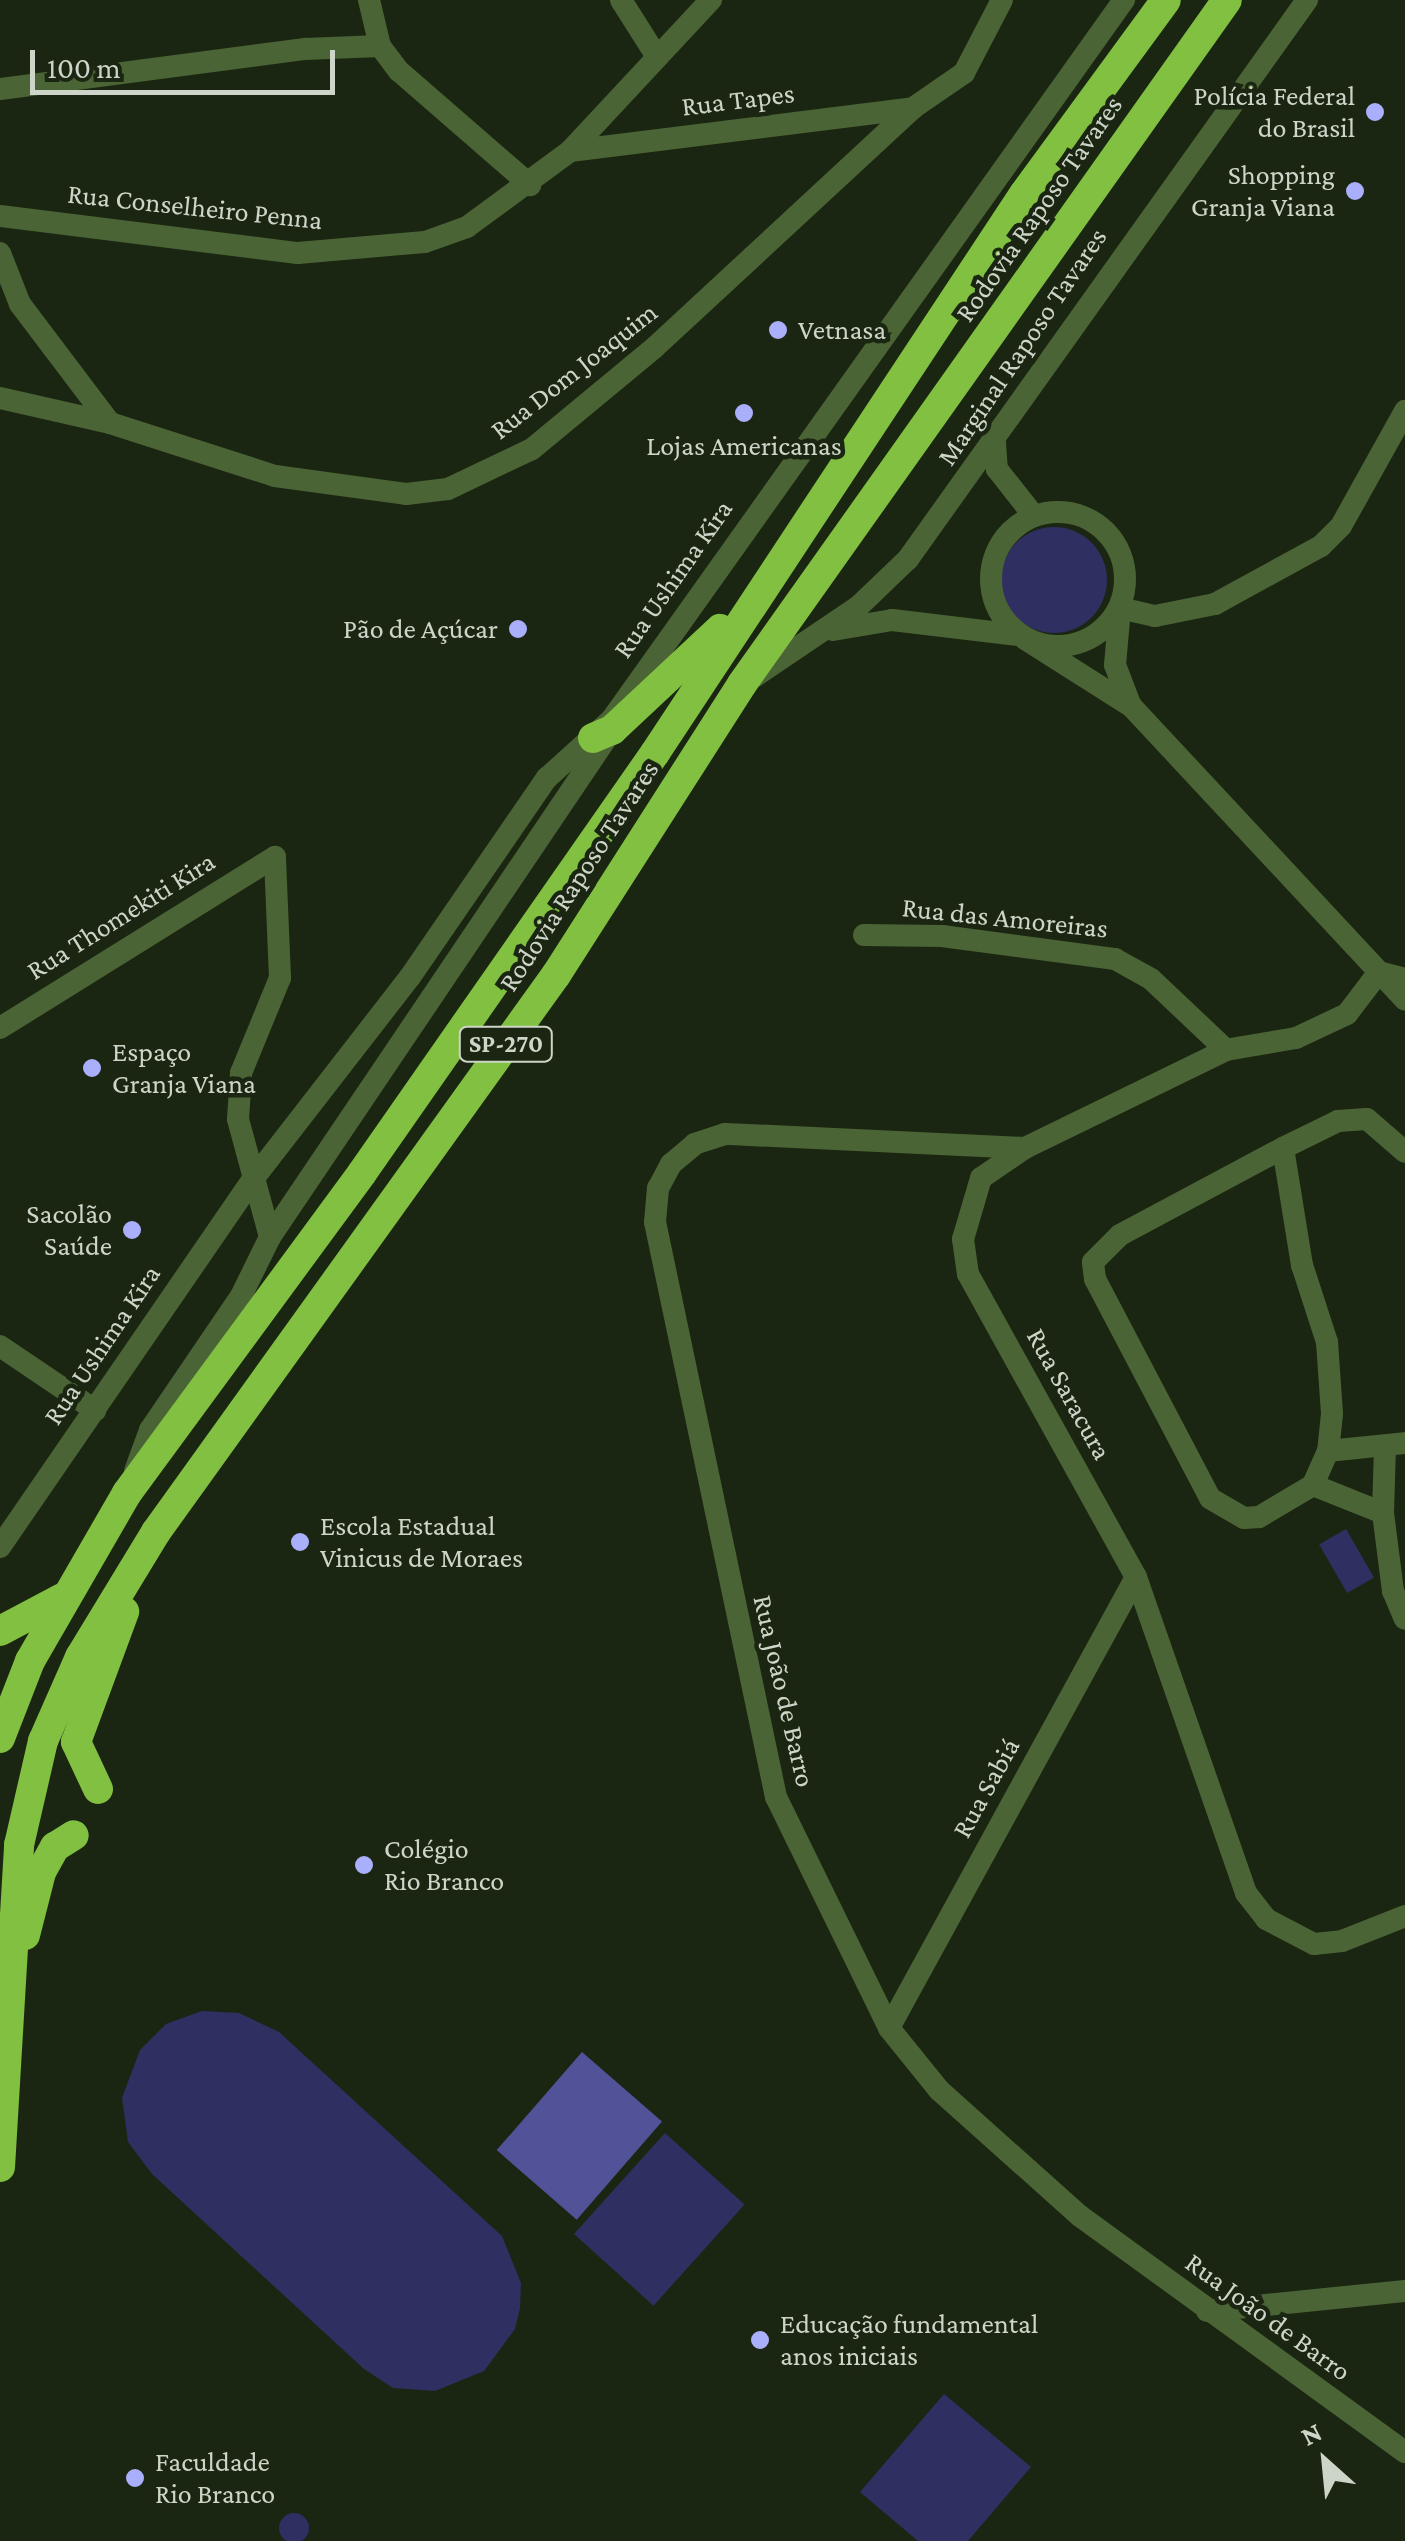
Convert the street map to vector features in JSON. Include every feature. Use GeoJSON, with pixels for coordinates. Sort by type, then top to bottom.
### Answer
{"type":"FeatureCollection","features":[{"type":"Feature","properties":{"kind":"highway","name":"Rodovia Raposo Tavares"},"geometry":{"type":"LineString","coordinates":[[0,1738],[65,1596],[127,1493],[362,1174],[655,753],[751,600],[1024,194],[1166,0]]}},
{"type":"Feature","properties":{"kind":"highway","name":"Rodovia Raposo Tavares"},"geometry":{"type":"LineString","coordinates":[[0,2168],[19,1845],[43,1742],[80,1658],[156,1532],[556,975],[742,684],[1227,0]]}},
{"type":"Feature","properties":{"kind":"highway"},"geometry":{"type":"LineString","coordinates":[[602,734],[751,600]]}},
{"type":"Feature","properties":{"kind":"highway"},"geometry":{"type":"LineString","coordinates":[[98,1789],[79,1756],[78,1727],[156,1532]]}},
{"type":"Feature","properties":{"kind":"highway"},"geometry":{"type":"LineString","coordinates":[[0,1631],[65,1596]]}},
{"type":"Feature","properties":{"kind":"highway"},"geometry":{"type":"LineString","coordinates":[[7,2011],[41,1872],[55,1848],[74,1835]]}},
{"type":"Feature","properties":{"kind":"street"},"geometry":{"type":"LineString","coordinates":[[369,0],[380,46],[399,71],[530,185]]}},
{"type":"Feature","properties":{"kind":"street"},"geometry":{"type":"LineString","coordinates":[[621,0],[657,57]]}},
{"type":"Feature","properties":{"kind":"street","name":"Rua Conselheiro Penna"},"geometry":{"type":"LineString","coordinates":[[0,216],[298,253],[425,242],[467,227],[530,185],[570,152],[711,0]]}},
{"type":"Feature","properties":{"kind":"street","name":"Rua Dom Joaquim"},"geometry":{"type":"LineString","coordinates":[[0,398],[110,424],[275,476],[406,494],[448,489],[532,449],[600,394],[913,108],[964,72],[1002,0]]}},
{"type":"Feature","properties":{"kind":"street","name":"Rua Ushima Kira"},"geometry":{"type":"LineString","coordinates":[[0,1546],[254,1178],[410,976],[548,778],[602,734],[1124,0]]}},
{"type":"Feature","properties":{"kind":"street","name":"Marginal Raposo Tavares"},"geometry":{"type":"LineString","coordinates":[[742,684],[824,632],[908,558],[995,443],[1158,202],[1306,0]]}},
{"type":"Feature","properties":{"kind":"street"},"geometry":{"type":"LineString","coordinates":[[0,89],[305,50],[380,46]]}},
{"type":"Feature","properties":{"kind":"street","name":"Rua Tapes"},"geometry":{"type":"LineString","coordinates":[[570,152],[913,108]]}},
{"type":"Feature","properties":{"kind":"street"},"geometry":{"type":"LineString","coordinates":[[0,253],[20,304],[110,424]]}},
{"type":"Feature","properties":{"kind":"street"},"geometry":{"type":"LineString","coordinates":[[1120,608],[1154,616],[1214,604],[1321,546],[1341,526],[1405,411]]}},
{"type":"Feature","properties":{"kind":"street"},"geometry":{"type":"LineString","coordinates":[[995,443],[997,469],[1034,516]]}},
{"type":"Feature","properties":{"kind":"street"},"geometry":{"type":"LineString","coordinates":[[1132,707],[1115,665],[1125,574],[1115,542],[1079,515],[1034,516],[1005,538],[990,571],[996,607],[1022,637],[1132,707],[1405,1000]]}},
{"type":"Feature","properties":{"kind":"street"},"geometry":{"type":"LineString","coordinates":[[824,632],[892,620],[1022,637],[1046,646],[1078,643],[1107,626],[1120,608]]}},
{"type":"Feature","properties":{"kind":"street"},"geometry":{"type":"LineString","coordinates":[[127,1493],[150,1430],[241,1296],[270,1237],[602,734]]}},
{"type":"Feature","properties":{"kind":"street","name":"Rua Thomekiti Kira"},"geometry":{"type":"LineString","coordinates":[[0,1028],[275,857],[280,978],[242,1072],[238,1098],[254,1178]]}},
{"type":"Feature","properties":{"kind":"street","name":"Rua das Amoreiras"},"geometry":{"type":"LineString","coordinates":[[864,935],[942,936],[1115,960],[1152,979],[1226,1050]]}},
{"type":"Feature","properties":{"kind":"street"},"geometry":{"type":"LineString","coordinates":[[1379,972],[1405,979]]}},
{"type":"Feature","properties":{"kind":"street","name":"Rua Saracura"},"geometry":{"type":"LineString","coordinates":[[1379,972],[1348,1014],[1296,1038],[1226,1050],[1025,1148],[980,1178],[963,1240],[968,1274],[1136,1577],[1246,1894],[1266,1919],[1314,1944],[1342,1941],[1405,1916]]}},
{"type":"Feature","properties":{"kind":"street"},"geometry":{"type":"LineString","coordinates":[[1283,1148],[1302,1265],[1327,1342],[1334,1392],[1328,1451],[1312,1485],[1259,1517],[1232,1516],[1220,1508],[1184,1451],[1095,1279],[1093,1262],[1120,1235],[1283,1148],[1354,1118],[1382,1127],[1405,1152]]}},
{"type":"Feature","properties":{"kind":"street","name":"Rua João de Barro"},"geometry":{"type":"LineString","coordinates":[[1025,1148],[725,1134],[694,1144],[671,1164],[658,1188],[655,1222],[767,1766],[787,1826],[888,2028],[939,2090],[1080,2216],[1405,2452]]}},
{"type":"Feature","properties":{"kind":"street"},"geometry":{"type":"LineString","coordinates":[[254,1178],[270,1237]]}},
{"type":"Feature","properties":{"kind":"street"},"geometry":{"type":"LineString","coordinates":[[0,1346],[94,1410]]}},
{"type":"Feature","properties":{"kind":"street"},"geometry":{"type":"LineString","coordinates":[[1328,1451],[1395,1444],[1382,1514],[1393,1591],[1405,1619]]}},
{"type":"Feature","properties":{"kind":"street"},"geometry":{"type":"LineString","coordinates":[[1312,1485],[1382,1514]]}},
{"type":"Feature","properties":{"kind":"street","name":"Rua Sabiá"},"geometry":{"type":"LineString","coordinates":[[888,2028],[1136,1577]]}},
{"type":"Feature","properties":{"kind":"street"},"geometry":{"type":"LineString","coordinates":[[1207,2311],[1405,2291]]}},
{"type":"Feature","properties":{"kind":"shaded area"},"geometry":{"type":"Polygon","coordinates":[[[1054,527],[1074,531],[1092,542],[1103,560],[1107,580],[1103,600],[1092,618],[1074,629],[1054,633],[1034,629],[1016,618],[1005,600],[1001,580],[1005,560],[1016,542],[1034,531],[1054,527]]]}},
{"type":"Feature","properties":{"kind":"shaded area"},"geometry":{"type":"Polygon","coordinates":[[[1346,1529],[1374,1577],[1347,1593],[1319,1544],[1346,1529]]]}},
{"type":"Feature","properties":{"kind":"shaded area"},"geometry":{"type":"Polygon","coordinates":[[[202,2011],[239,2013],[279,2032],[502,2236],[521,2283],[520,2308],[515,2329],[484,2371],[435,2391],[393,2388],[364,2369],[152,2174],[128,2142],[122,2098],[140,2050],[166,2024],[202,2011]]]}},
{"type":"Feature","properties":{"kind":"shaded area"},"geometry":{"type":"Polygon","coordinates":[[[582,2052],[662,2122],[577,2220],[497,2150],[582,2052]]]}},
{"type":"Feature","properties":{"kind":"shaded area"},"geometry":{"type":"Polygon","coordinates":[[[665,2133],[745,2205],[654,2306],[574,2234],[665,2133]]]}},
{"type":"Feature","properties":{"kind":"shaded area"},"geometry":{"type":"Polygon","coordinates":[[[944,2394],[1031,2467],[968,2541],[918,2541],[860,2492],[944,2394]]]}},
{"type":"Feature","properties":{"kind":"shaded area"},"geometry":{"type":"Polygon","coordinates":[[[294,2513],[305,2517],[309,2528],[305,2539],[294,2543],[283,2539],[279,2528],[283,2517],[294,2513]]]}},
{"type":"Feature","properties":{"kind":"place","name":"Polícia Federal do Brasil"},"geometry":{"type":"Point","coordinates":[1375,112]}},
{"type":"Feature","properties":{"kind":"place","name":"Shopping Granja Viana"},"geometry":{"type":"Point","coordinates":[1355,191]}},
{"type":"Feature","properties":{"kind":"place","name":"Vetnasa"},"geometry":{"type":"Point","coordinates":[778,330]}},
{"type":"Feature","properties":{"kind":"place","name":"Lojas Americanas"},"geometry":{"type":"Point","coordinates":[744,413]}},
{"type":"Feature","properties":{"kind":"place","name":"Pão de Açúcar"},"geometry":{"type":"Point","coordinates":[518,629]}},
{"type":"Feature","properties":{"kind":"place","name":"Espaço Granja Viana"},"geometry":{"type":"Point","coordinates":[92,1068]}},
{"type":"Feature","properties":{"kind":"place","name":"Sacolão Saúde"},"geometry":{"type":"Point","coordinates":[132,1230]}},
{"type":"Feature","properties":{"kind":"place","name":"Escola Estadual Vinicus de Moraes"},"geometry":{"type":"Point","coordinates":[300,1542]}},
{"type":"Feature","properties":{"kind":"place","name":"Colégio Rio Branco"},"geometry":{"type":"Point","coordinates":[364,1865]}},
{"type":"Feature","properties":{"kind":"place","name":"Educação fundamental anos iniciais"},"geometry":{"type":"Point","coordinates":[760,2340]}},
{"type":"Feature","properties":{"kind":"place","name":"Faculdade Rio Branco"},"geometry":{"type":"Point","coordinates":[135,2478]}}]}
